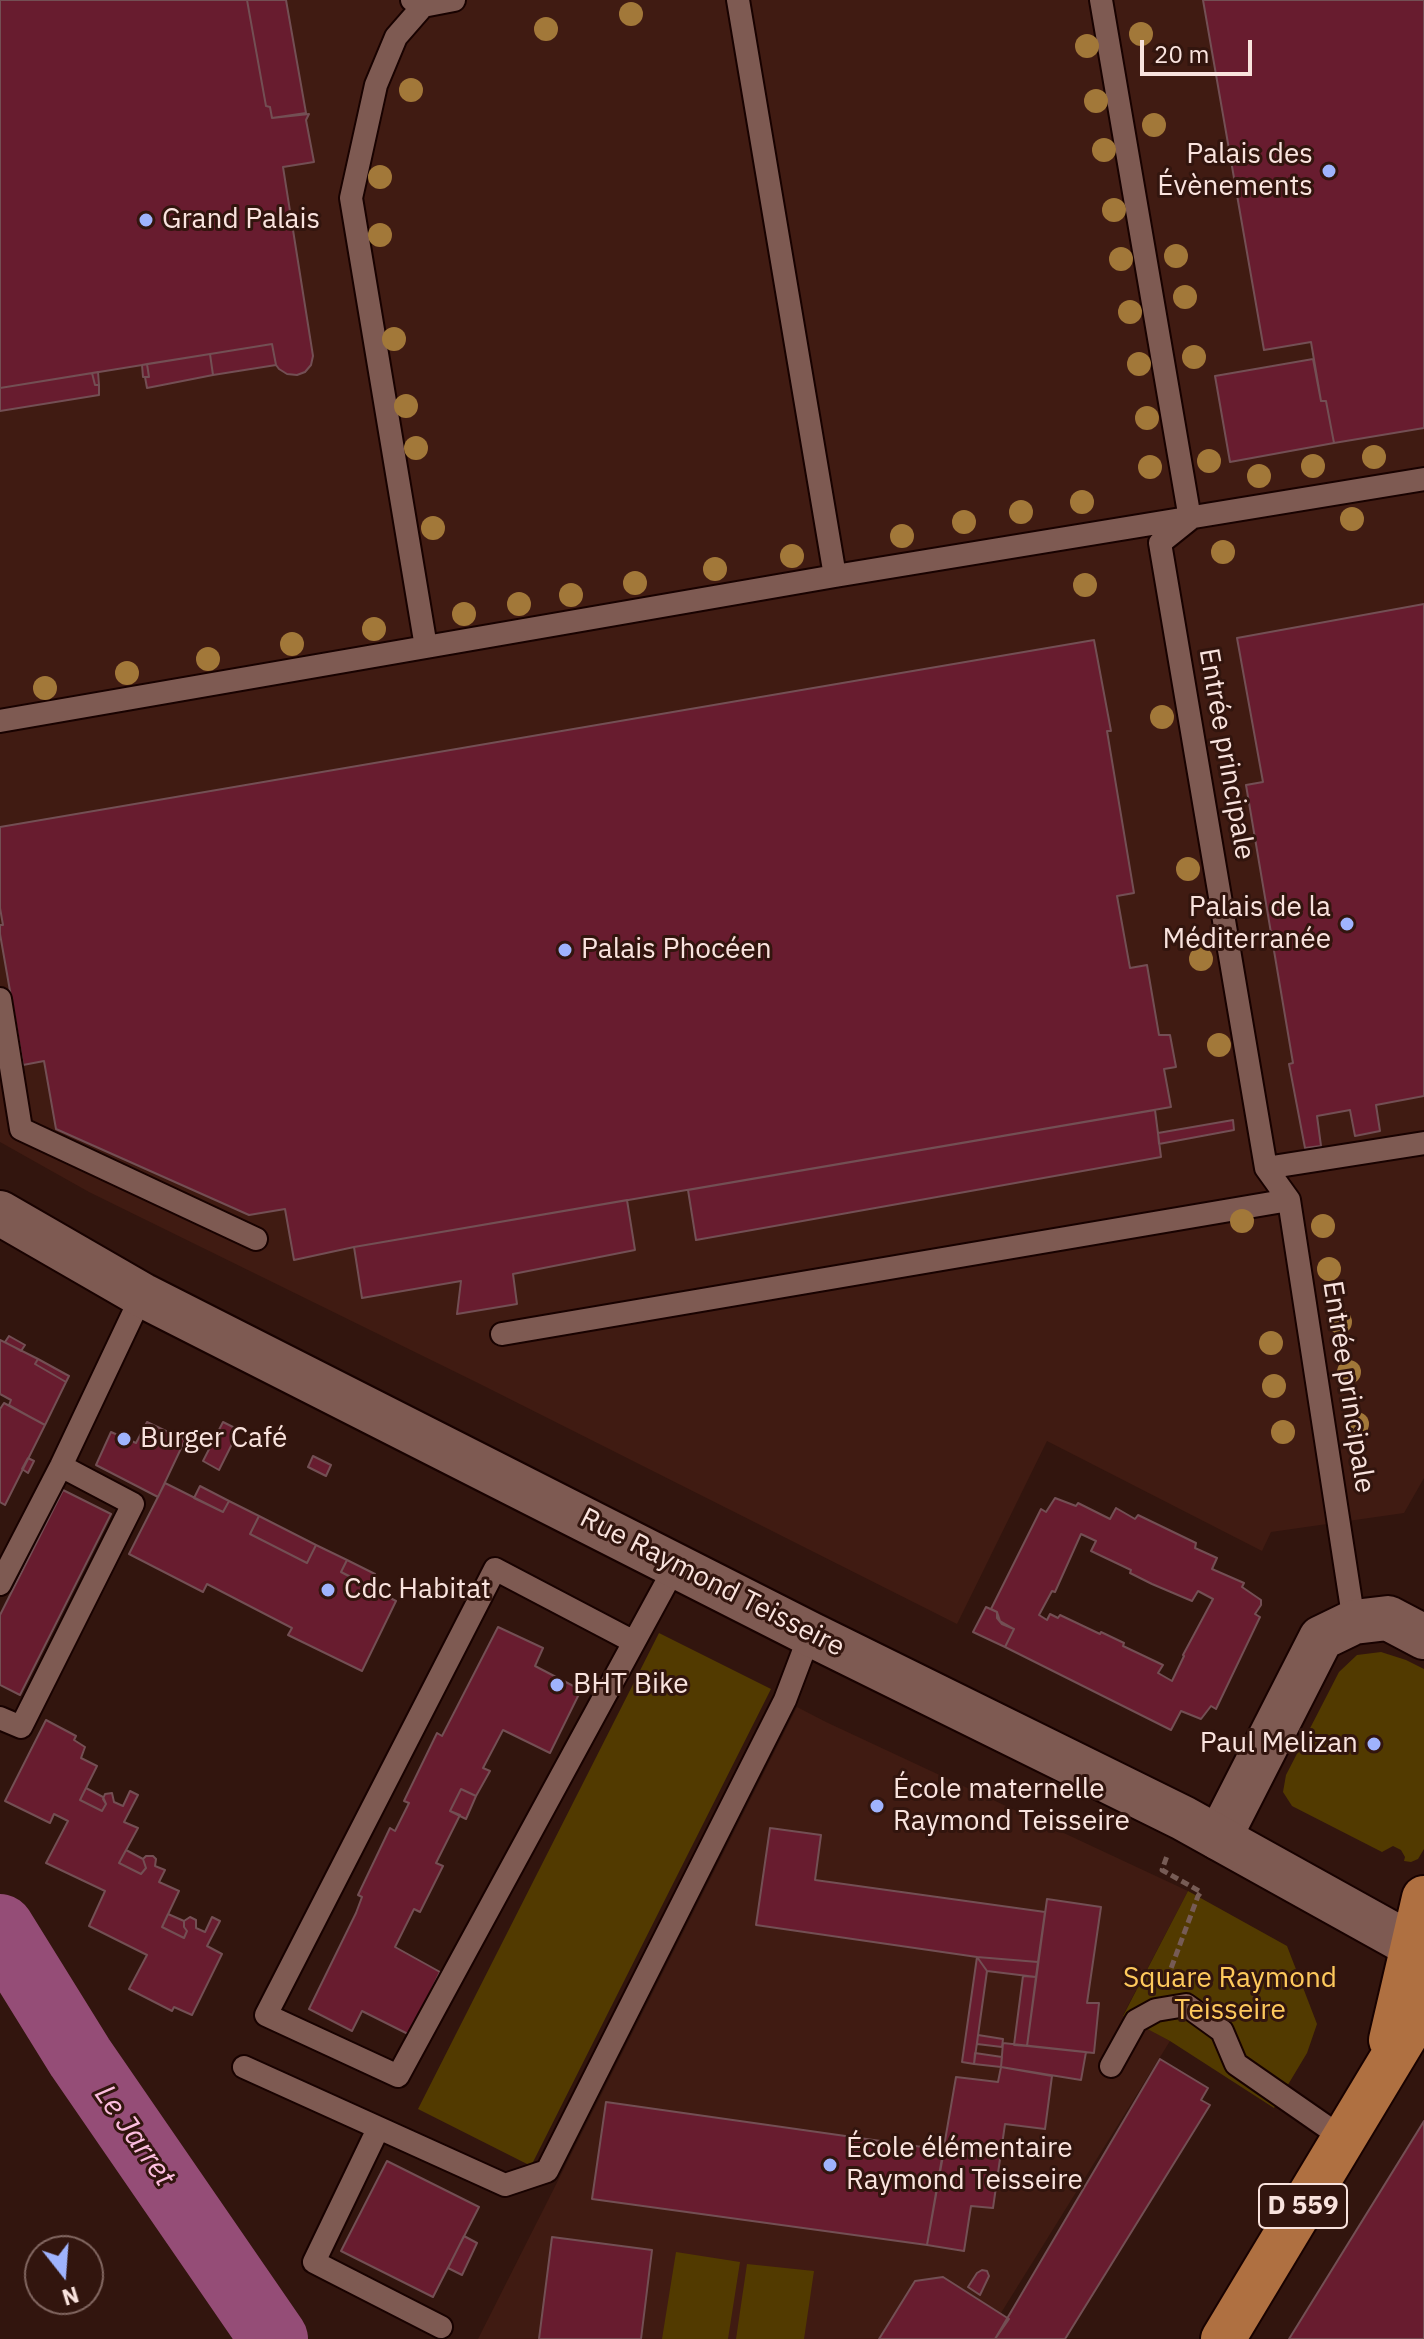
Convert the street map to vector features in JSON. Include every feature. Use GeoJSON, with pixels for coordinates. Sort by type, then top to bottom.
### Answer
{"type":"FeatureCollection","features":[{"type":"Feature","properties":{"kind":"main road","name":"D 559"},"geometry":{"type":"LineString","coordinates":[[1383,2073],[1418,1949],[1424,1898]]}},
{"type":"Feature","properties":{"kind":"main road","name":"D 559"},"geometry":{"type":"LineString","coordinates":[[1223,2339],[1424,2005]]}},
{"type":"Feature","properties":{"kind":"street","name":"Rue Raymond Teisseire"},"geometry":{"type":"LineString","coordinates":[[0,1213],[142,1295],[810,1634],[1201,1828],[1418,1949]]}},
{"type":"Feature","properties":{"kind":"street"},"geometry":{"type":"LineString","coordinates":[[1201,1828],[1321,1638],[1354,1622],[1388,1618],[1424,1637]]}},
{"type":"Feature","properties":{"kind":"lane"},"geometry":{"type":"LineString","coordinates":[[426,647],[351,198],[376,85],[396,37],[417,3],[454,0]]}},
{"type":"Feature","properties":{"kind":"lane"},"geometry":{"type":"LineString","coordinates":[[738,0],[835,576]]}},
{"type":"Feature","properties":{"kind":"lane"},"geometry":{"type":"LineString","coordinates":[[1101,0],[1190,519]]}},
{"type":"Feature","properties":{"kind":"lane"},"geometry":{"type":"LineString","coordinates":[[0,721],[835,576],[1424,479]]}},
{"type":"Feature","properties":{"kind":"lane","name":"Entrée principale"},"geometry":{"type":"LineString","coordinates":[[1190,519],[1160,543],[1266,1168],[1289,1200],[1354,1622]]}},
{"type":"Feature","properties":{"kind":"lane"},"geometry":{"type":"LineString","coordinates":[[0,999],[21,1129],[256,1239]]}},
{"type":"Feature","properties":{"kind":"lane"},"geometry":{"type":"LineString","coordinates":[[1266,1168],[1424,1143]]}},
{"type":"Feature","properties":{"kind":"lane"},"geometry":{"type":"LineString","coordinates":[[502,1334],[1289,1200]]}},
{"type":"Feature","properties":{"kind":"lane"},"geometry":{"type":"LineString","coordinates":[[0,1584],[61,1466],[142,1295]]}},
{"type":"Feature","properties":{"kind":"lane"},"geometry":{"type":"LineString","coordinates":[[0,1718],[21,1727],[133,1504],[61,1466]]}},
{"type":"Feature","properties":{"kind":"lane"},"geometry":{"type":"LineString","coordinates":[[634,1642],[495,1569],[266,2015],[398,2076],[676,1565]]}},
{"type":"Feature","properties":{"kind":"lane"},"geometry":{"type":"LineString","coordinates":[[244,2067],[505,2185],[547,2171],[785,1700],[810,1634]]}},
{"type":"Feature","properties":{"kind":"lane"},"geometry":{"type":"LineString","coordinates":[[1111,2066],[1136,2021],[1156,2010],[1186,2005],[1222,2031],[1236,2064],[1344,2139]]}},
{"type":"Feature","properties":{"kind":"lane"},"geometry":{"type":"LineString","coordinates":[[378,2129],[314,2262],[441,2327]]}},
{"type":"Feature","properties":{"kind":"path"},"geometry":{"type":"LineString","coordinates":[[1156,2010],[1201,1892],[1162,1870],[1201,1828]]}},
{"type":"Feature","properties":{"kind":"shaded area"},"geometry":{"type":"Polygon","coordinates":[[[0,0],[1424,0],[1424,1478],[1404,1513],[1271,1532],[1262,1551],[1047,1441],[957,1624],[89,1192],[0,1142],[0,0]]]}},
{"type":"Feature","properties":{"kind":"shaded area","name":"École élémentaire Raymond Teisseire"},"geometry":{"type":"Polygon","coordinates":[[[797,1707],[1188,1891],[1123,2015],[1170,2041],[1001,2313],[943,2277],[915,2281],[879,2339],[478,2339],[797,1707]]]}},
{"type":"Feature","properties":{"kind":"green space"},"geometry":{"type":"Polygon","coordinates":[[[659,1633],[771,1689],[531,2166],[418,2109],[659,1633]]]}},
{"type":"Feature","properties":{"kind":"green space"},"geometry":{"type":"Polygon","coordinates":[[[1381,1652],[1424,1669],[1424,1849],[1418,1859],[1411,1862],[1404,1861],[1401,1850],[1393,1846],[1382,1852],[1292,1806],[1283,1792],[1286,1775],[1339,1672],[1357,1655],[1381,1652]]]}},
{"type":"Feature","properties":{"kind":"green space","name":"Square Raymond Teisseire"},"geometry":{"type":"Polygon","coordinates":[[[1188,1891],[1287,1946],[1317,2024],[1307,2053],[1274,2108],[1170,2041],[1123,2016],[1188,1891]]]}},
{"type":"Feature","properties":{"kind":"green space"},"geometry":{"type":"Polygon","coordinates":[[[676,2252],[740,2262],[728,2339],[662,2339],[676,2252]]]}},
{"type":"Feature","properties":{"kind":"green space"},"geometry":{"type":"Polygon","coordinates":[[[747,2264],[814,2271],[804,2339],[736,2339],[747,2264]]]}},
{"type":"Feature","properties":{"kind":"building","name":"Grand Palais"},"geometry":{"type":"Polygon","coordinates":[[[0,0],[247,0],[266,106],[270,107],[272,118],[309,114],[306,120],[314,162],[283,167],[313,356],[305,372],[287,374],[279,369],[272,344],[0,388],[0,0]]]}},
{"type":"Feature","properties":{"kind":"building"},"geometry":{"type":"Polygon","coordinates":[[[247,0],[286,0],[306,113],[272,118],[270,107],[266,106],[247,0]]]}},
{"type":"Feature","properties":{"kind":"building","name":"Palais des Évènements"},"geometry":{"type":"Polygon","coordinates":[[[1203,0],[1424,0],[1424,428],[1334,443],[1326,401],[1321,401],[1311,342],[1264,350],[1203,0]]]}},
{"type":"Feature","properties":{"kind":"building"},"geometry":{"type":"Polygon","coordinates":[[[272,344],[276,365],[213,375],[210,354],[272,344]]]}},
{"type":"Feature","properties":{"kind":"building"},"geometry":{"type":"Polygon","coordinates":[[[210,354],[213,375],[147,388],[147,364],[210,354]]]}},
{"type":"Feature","properties":{"kind":"building"},"geometry":{"type":"Polygon","coordinates":[[[1313,359],[1321,401],[1326,401],[1334,443],[1230,462],[1215,376],[1313,359]]]}},
{"type":"Feature","properties":{"kind":"building"},"geometry":{"type":"Polygon","coordinates":[[[147,364],[149,377],[143,377],[142,365],[147,364]]]}},
{"type":"Feature","properties":{"kind":"building"},"geometry":{"type":"Polygon","coordinates":[[[98,372],[99,385],[95,385],[92,373],[98,372]]]}},
{"type":"Feature","properties":{"kind":"building"},"geometry":{"type":"Polygon","coordinates":[[[92,373],[95,385],[99,385],[99,395],[0,411],[0,388],[92,373]]]}},
{"type":"Feature","properties":{"kind":"building","name":"Palais de la Méditerranée"},"geometry":{"type":"Polygon","coordinates":[[[1424,604],[1424,1096],[1376,1105],[1380,1131],[1355,1136],[1350,1110],[1317,1116],[1321,1146],[1305,1148],[1246,785],[1263,782],[1237,638],[1424,604]]]}},
{"type":"Feature","properties":{"kind":"building","name":"Palais Phocéen"},"geometry":{"type":"Polygon","coordinates":[[[1094,640],[1111,731],[1107,731],[1134,893],[1117,896],[1130,968],[1147,965],[1159,1035],[1170,1035],[1176,1067],[1164,1069],[1171,1107],[354,1247],[294,1260],[285,1209],[249,1215],[56,1129],[44,1061],[23,1065],[0,934],[0,925],[3,925],[0,908],[0,827],[1094,640]]]}},
{"type":"Feature","properties":{"kind":"building"},"geometry":{"type":"Polygon","coordinates":[[[1155,1110],[1161,1157],[696,1240],[688,1190],[1155,1110]]]}},
{"type":"Feature","properties":{"kind":"building"},"geometry":{"type":"Polygon","coordinates":[[[1233,1120],[1234,1130],[1159,1144],[1158,1133],[1233,1120]]]}},
{"type":"Feature","properties":{"kind":"building"},"geometry":{"type":"Polygon","coordinates":[[[627,1200],[635,1250],[513,1274],[517,1304],[457,1314],[461,1281],[362,1298],[354,1247],[627,1200]]]}},
{"type":"Feature","properties":{"kind":"building"},"geometry":{"type":"Polygon","coordinates":[[[9,1336],[25,1345],[21,1351],[5,1342],[9,1336]]]}},
{"type":"Feature","properties":{"kind":"building"},"geometry":{"type":"Polygon","coordinates":[[[0,1340],[38,1359],[35,1364],[66,1382],[45,1425],[9,1405],[11,1400],[0,1394],[0,1340]]]}},
{"type":"Feature","properties":{"kind":"building"},"geometry":{"type":"Polygon","coordinates":[[[38,1359],[69,1376],[66,1382],[35,1364],[38,1359]]]}},
{"type":"Feature","properties":{"kind":"building"},"geometry":{"type":"Polygon","coordinates":[[[4,1403],[45,1425],[5,1505],[0,1502],[0,1409],[4,1403]]]}},
{"type":"Feature","properties":{"kind":"building"},"geometry":{"type":"Polygon","coordinates":[[[147,1422],[185,1440],[158,1497],[96,1465],[111,1432],[136,1443],[147,1422]]]}},
{"type":"Feature","properties":{"kind":"building"},"geometry":{"type":"Polygon","coordinates":[[[223,1422],[239,1430],[219,1470],[203,1461],[223,1422]]]}},
{"type":"Feature","properties":{"kind":"building"},"geometry":{"type":"Polygon","coordinates":[[[313,1456],[331,1465],[326,1476],[308,1467],[313,1456]]]}},
{"type":"Feature","properties":{"kind":"building"},"geometry":{"type":"Polygon","coordinates":[[[28,1458],[34,1461],[28,1473],[22,1469],[28,1458]]]}},
{"type":"Feature","properties":{"kind":"building"},"geometry":{"type":"Polygon","coordinates":[[[165,1483],[223,1512],[229,1501],[259,1516],[250,1534],[307,1563],[316,1545],[347,1560],[341,1572],[396,1601],[362,1671],[288,1635],[292,1628],[207,1584],[203,1592],[129,1554],[165,1483]]]}},
{"type":"Feature","properties":{"kind":"building"},"geometry":{"type":"Polygon","coordinates":[[[200,1486],[229,1501],[223,1512],[194,1498],[200,1486]]]}},
{"type":"Feature","properties":{"kind":"building"},"geometry":{"type":"Polygon","coordinates":[[[63,1490],[111,1514],[20,1695],[0,1685],[0,1615],[63,1490]]]}},
{"type":"Feature","properties":{"kind":"building"},"geometry":{"type":"Polygon","coordinates":[[[1055,1498],[1076,1506],[1078,1503],[1110,1519],[1116,1508],[1135,1519],[1138,1515],[1196,1543],[1195,1548],[1217,1558],[1212,1569],[1244,1583],[1242,1587],[1261,1600],[1255,1614],[1260,1617],[1216,1709],[1211,1706],[1201,1719],[1181,1711],[1171,1730],[1005,1647],[1014,1629],[1002,1624],[997,1612],[991,1609],[1041,1509],[1046,1512],[1055,1498]],[[1081,1534],[1055,1592],[1052,1591],[1039,1615],[1047,1620],[1050,1614],[1058,1618],[1060,1615],[1124,1643],[1123,1646],[1163,1665],[1158,1673],[1172,1681],[1213,1599],[1198,1591],[1192,1601],[1152,1584],[1091,1551],[1096,1541],[1081,1534]]]}},
{"type":"Feature","properties":{"kind":"building"},"geometry":{"type":"Polygon","coordinates":[[[259,1516],[316,1545],[307,1563],[250,1534],[259,1516]]]}},
{"type":"Feature","properties":{"kind":"building"},"geometry":{"type":"Polygon","coordinates":[[[347,1560],[375,1574],[369,1586],[341,1572],[347,1560]]]}},
{"type":"Feature","properties":{"kind":"building"},"geometry":{"type":"Polygon","coordinates":[[[986,1607],[997,1612],[1000,1621],[1014,1629],[1005,1647],[973,1632],[986,1607]]]}},
{"type":"Feature","properties":{"kind":"building"},"geometry":{"type":"Polygon","coordinates":[[[498,1627],[543,1648],[535,1666],[581,1690],[550,1753],[503,1730],[483,1768],[490,1771],[476,1796],[461,1789],[450,1811],[460,1815],[436,1863],[443,1866],[420,1912],[414,1909],[395,1947],[440,1972],[410,2035],[362,2011],[352,2031],[309,2009],[356,1913],[362,1897],[358,1895],[390,1828],[395,1831],[409,1803],[404,1801],[437,1733],[442,1736],[498,1627]]]}},
{"type":"Feature","properties":{"kind":"building"},"geometry":{"type":"Polygon","coordinates":[[[46,1720],[76,1736],[74,1740],[85,1747],[81,1758],[97,1766],[80,1800],[102,1811],[106,1804],[103,1799],[105,1794],[112,1793],[114,1802],[123,1806],[130,1791],[138,1795],[124,1822],[138,1828],[119,1863],[141,1874],[146,1868],[143,1859],[153,1856],[155,1866],[165,1870],[159,1882],[179,1891],[162,1927],[184,1938],[187,1931],[184,1921],[190,1917],[196,1920],[196,1928],[205,1932],[212,1917],[220,1921],[207,1946],[222,1954],[192,2015],[174,2007],[172,2011],[129,1989],[147,1955],[89,1926],[105,1891],[46,1863],[68,1821],[54,1814],[50,1823],[5,1801],[46,1720]]]}},
{"type":"Feature","properties":{"kind":"building"},"geometry":{"type":"Polygon","coordinates":[[[86,1788],[103,1797],[106,1804],[102,1811],[80,1800],[86,1788]]]}},
{"type":"Feature","properties":{"kind":"building"},"geometry":{"type":"Polygon","coordinates":[[[461,1789],[476,1796],[466,1819],[450,1811],[461,1789]]]}},
{"type":"Feature","properties":{"kind":"building"},"geometry":{"type":"Polygon","coordinates":[[[770,1828],[821,1835],[815,1880],[1045,1912],[1038,1962],[977,1957],[756,1925],[770,1828]]]}},
{"type":"Feature","properties":{"kind":"building"},"geometry":{"type":"Polygon","coordinates":[[[126,1850],[143,1859],[146,1868],[141,1874],[119,1863],[126,1850]]]}},
{"type":"Feature","properties":{"kind":"building"},"geometry":{"type":"Polygon","coordinates":[[[1047,1899],[1101,1907],[1087,2003],[1099,2003],[1094,2053],[1027,2046],[1047,1899]]]}},
{"type":"Feature","properties":{"kind":"building"},"geometry":{"type":"Polygon","coordinates":[[[168,1914],[184,1921],[187,1931],[184,1938],[162,1927],[168,1914]]]}},
{"type":"Feature","properties":{"kind":"building"},"geometry":{"type":"Polygon","coordinates":[[[977,1957],[1038,1962],[1036,1977],[987,1971],[977,1957]]]}},
{"type":"Feature","properties":{"kind":"building"},"geometry":{"type":"Polygon","coordinates":[[[977,1957],[987,1971],[974,2064],[962,2062],[977,1957]]]}},
{"type":"Feature","properties":{"kind":"building"},"geometry":{"type":"Polygon","coordinates":[[[1023,1976],[1036,1977],[1027,2046],[1014,2045],[1023,1976]]]}},
{"type":"Feature","properties":{"kind":"building"},"geometry":{"type":"Polygon","coordinates":[[[978,2035],[1003,2039],[1002,2047],[977,2044],[978,2035]]]}},
{"type":"Feature","properties":{"kind":"building"},"geometry":{"type":"Polygon","coordinates":[[[1003,2043],[1086,2052],[1081,2080],[1001,2067],[1003,2043]]]}},
{"type":"Feature","properties":{"kind":"building"},"geometry":{"type":"Polygon","coordinates":[[[975,2053],[1002,2057],[1001,2067],[974,2064],[975,2053]]]}},
{"type":"Feature","properties":{"kind":"building"},"geometry":{"type":"Polygon","coordinates":[[[1160,2059],[1208,2088],[1201,2100],[1210,2105],[1065,2339],[995,2339],[1160,2059]]]}},
{"type":"Feature","properties":{"kind":"building"},"geometry":{"type":"Polygon","coordinates":[[[1001,2067],[1052,2076],[1045,2129],[1005,2124],[993,2208],[971,2206],[964,2251],[927,2245],[956,2077],[998,2082],[1001,2067]]]}},
{"type":"Feature","properties":{"kind":"building"},"geometry":{"type":"Polygon","coordinates":[[[606,2102],[944,2150],[927,2245],[592,2199],[606,2102]]]}},
{"type":"Feature","properties":{"kind":"building"},"geometry":{"type":"Polygon","coordinates":[[[1424,2121],[1424,2339],[1289,2339],[1424,2121]]]}},
{"type":"Feature","properties":{"kind":"building"},"geometry":{"type":"Polygon","coordinates":[[[387,2161],[479,2207],[433,2297],[341,2251],[387,2161]]]}},
{"type":"Feature","properties":{"kind":"building"},"geometry":{"type":"Polygon","coordinates":[[[464,2236],[477,2243],[462,2275],[448,2268],[464,2236]]]}},
{"type":"Feature","properties":{"kind":"building"},"geometry":{"type":"Polygon","coordinates":[[[552,2237],[652,2250],[641,2339],[539,2339],[552,2237]]]}},
{"type":"Feature","properties":{"kind":"building"},"geometry":{"type":"Polygon","coordinates":[[[982,2270],[987,2271],[989,2276],[980,2295],[968,2287],[982,2270]]]}},
{"type":"Feature","properties":{"kind":"building"},"geometry":{"type":"Polygon","coordinates":[[[943,2277],[1009,2319],[995,2339],[879,2339],[915,2281],[943,2277]]]}},
{"type":"Feature","properties":{"kind":"waterway","name":"Le Jarret"},"geometry":{"type":"LineString","coordinates":[[0,1928],[80,2057],[274,2339]]}},
{"type":"Feature","properties":{"kind":"place","name":"Palais des Évènements"},"geometry":{"type":"Point","coordinates":[1329,171]}},
{"type":"Feature","properties":{"kind":"place","name":"Grand Palais"},"geometry":{"type":"Point","coordinates":[146,220]}},
{"type":"Feature","properties":{"kind":"place","name":"Palais de la Méditerranée"},"geometry":{"type":"Point","coordinates":[1347,924]}},
{"type":"Feature","properties":{"kind":"place","name":"Palais Phocéen"},"geometry":{"type":"Point","coordinates":[565,950]}},
{"type":"Feature","properties":{"kind":"place","name":"Burger Café"},"geometry":{"type":"Point","coordinates":[124,1439]}},
{"type":"Feature","properties":{"kind":"place","name":"Cdc Habitat"},"geometry":{"type":"Point","coordinates":[328,1590]}},
{"type":"Feature","properties":{"kind":"place","name":"BHT Bike"},"geometry":{"type":"Point","coordinates":[557,1685]}},
{"type":"Feature","properties":{"kind":"place","name":"Paul Melizan"},"geometry":{"type":"Point","coordinates":[1374,1744]}},
{"type":"Feature","properties":{"kind":"place","name":"École maternelle Raymond Teisseire"},"geometry":{"type":"Point","coordinates":[877,1806]}},
{"type":"Feature","properties":{"kind":"place","name":"École élémentaire Raymond Teisseire"},"geometry":{"type":"Point","coordinates":[830,2165]}}]}
